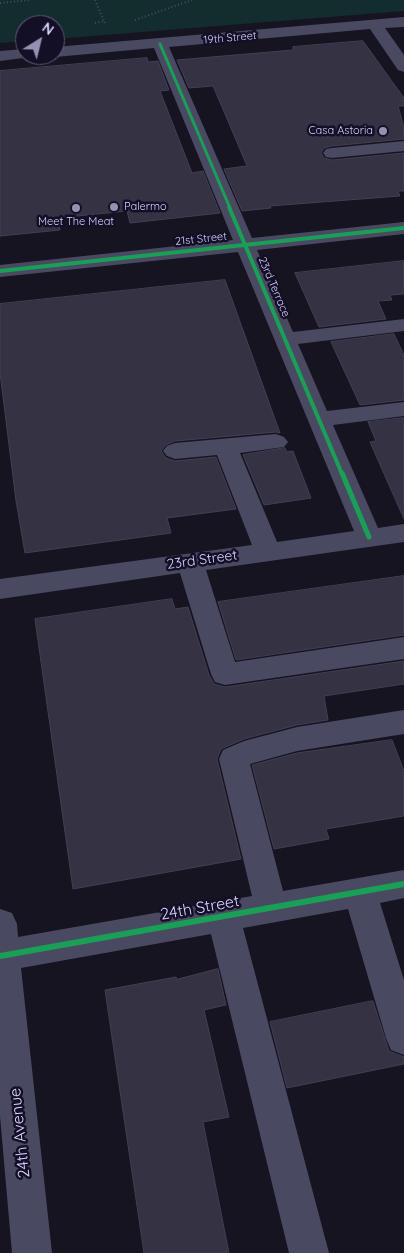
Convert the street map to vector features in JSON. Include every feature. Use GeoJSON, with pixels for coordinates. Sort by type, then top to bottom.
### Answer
{"type":"FeatureCollection","features":[{"type":"Feature","properties":{"kind":"street","name":"19th Street"},"geometry":{"type":"LineString","coordinates":[[65,51],[404,22]]}},
{"type":"Feature","properties":{"kind":"street"},"geometry":{"type":"LineString","coordinates":[[375,25],[404,67]]}},
{"type":"Feature","properties":{"kind":"street","name":"23rd Terrace"},"geometry":{"type":"LineString","coordinates":[[160,44],[369,537]]}},
{"type":"Feature","properties":{"kind":"street"},"geometry":{"type":"LineString","coordinates":[[0,56],[15,55]]}},
{"type":"Feature","properties":{"kind":"street"},"geometry":{"type":"LineString","coordinates":[[332,153],[404,146]]}},
{"type":"Feature","properties":{"kind":"street","name":"21st Street"},"geometry":{"type":"LineString","coordinates":[[0,271],[404,228]]}},
{"type":"Feature","properties":{"kind":"street"},"geometry":{"type":"LineString","coordinates":[[285,339],[404,325]]}},
{"type":"Feature","properties":{"kind":"street"},"geometry":{"type":"LineString","coordinates":[[319,419],[404,409]]}},
{"type":"Feature","properties":{"kind":"street"},"geometry":{"type":"LineString","coordinates":[[175,451],[276,442]]}},
{"type":"Feature","properties":{"kind":"street"},"geometry":{"type":"LineString","coordinates":[[226,447],[268,552]]}},
{"type":"Feature","properties":{"kind":"street","name":"23rd Street"},"geometry":{"type":"LineString","coordinates":[[0,589],[404,532]]}},
{"type":"Feature","properties":{"kind":"street"},"geometry":{"type":"LineString","coordinates":[[190,562],[225,674],[404,648]]}},
{"type":"Feature","properties":{"kind":"street"},"geometry":{"type":"LineString","coordinates":[[271,908],[234,759],[244,753],[297,739],[404,722]]}},
{"type":"Feature","properties":{"kind":"street","name":"24th Street"},"geometry":{"type":"LineString","coordinates":[[1,945],[223,916],[404,884]]}},
{"type":"Feature","properties":{"kind":"street"},"geometry":{"type":"LineString","coordinates":[[360,892],[404,1038]]}},
{"type":"Feature","properties":{"kind":"street"},"geometry":{"type":"LineString","coordinates":[[223,916],[309,1253]]}},
{"type":"Feature","properties":{"kind":"street","name":"24th Avenue"},"geometry":{"type":"LineString","coordinates":[[1,945],[32,1253]]}},
{"type":"Feature","properties":{"kind":"path"},"geometry":{"type":"LineString","coordinates":[[0,3],[30,0]]}},
{"type":"Feature","properties":{"kind":"path"},"geometry":{"type":"LineString","coordinates":[[95,0],[104,21]]}},
{"type":"Feature","properties":{"kind":"path"},"geometry":{"type":"LineString","coordinates":[[136,20],[192,0]]}},
{"type":"Feature","properties":{"kind":"green space"},"geometry":{"type":"Polygon","coordinates":[[[0,0],[404,0],[404,11],[65,38],[65,15],[15,15],[15,42],[0,43],[0,0]]]}},
{"type":"Feature","properties":{"kind":"building"},"geometry":{"type":"Polygon","coordinates":[[[363,41],[404,98],[404,106],[398,106],[404,128],[404,139],[332,146],[324,148],[321,153],[324,158],[332,160],[404,153],[404,191],[398,191],[400,196],[270,206],[271,208],[242,211],[224,169],[247,166],[213,86],[189,88],[177,60],[293,50],[293,47],[363,41]]]}},
{"type":"Feature","properties":{"kind":"building"},"geometry":{"type":"Polygon","coordinates":[[[147,58],[148,62],[158,61],[169,90],[160,91],[192,173],[203,171],[220,213],[130,223],[127,211],[58,218],[60,230],[0,236],[0,71],[147,58]]]}},
{"type":"Feature","properties":{"kind":"building"},"geometry":{"type":"Polygon","coordinates":[[[404,261],[404,294],[390,295],[392,300],[378,301],[386,319],[319,327],[295,273],[404,261]]]}},
{"type":"Feature","properties":{"kind":"building"},"geometry":{"type":"Polygon","coordinates":[[[225,280],[280,433],[175,441],[166,445],[161,451],[166,458],[175,461],[216,457],[236,509],[167,518],[171,533],[25,553],[16,501],[0,373],[0,304],[225,280]]]}},
{"type":"Feature","properties":{"kind":"building"},"geometry":{"type":"Polygon","coordinates":[[[394,334],[404,355],[404,400],[360,405],[331,342],[394,334]]]}},
{"type":"Feature","properties":{"kind":"building"},"geometry":{"type":"Polygon","coordinates":[[[404,418],[404,519],[370,442],[376,441],[368,422],[404,418]]]}},
{"type":"Feature","properties":{"kind":"building"},"geometry":{"type":"Polygon","coordinates":[[[285,448],[287,452],[293,451],[311,498],[264,505],[243,455],[285,448]]]}},
{"type":"Feature","properties":{"kind":"building"},"geometry":{"type":"Polygon","coordinates":[[[404,576],[404,635],[236,660],[218,602],[404,576]]]}},
{"type":"Feature","properties":{"kind":"building"},"geometry":{"type":"Polygon","coordinates":[[[172,599],[175,609],[188,607],[209,675],[214,684],[225,687],[404,661],[404,684],[324,696],[328,720],[297,725],[244,739],[221,749],[217,759],[241,859],[73,889],[35,619],[172,599]]]}},
{"type":"Feature","properties":{"kind":"building"},"geometry":{"type":"Polygon","coordinates":[[[392,740],[404,771],[404,816],[326,829],[329,839],[274,849],[252,765],[297,753],[392,740]]]}},
{"type":"Feature","properties":{"kind":"building"},"geometry":{"type":"Polygon","coordinates":[[[218,969],[226,1005],[204,1010],[229,1117],[203,1122],[229,1253],[144,1253],[105,990],[176,977],[177,979],[218,969]]]}},
{"type":"Feature","properties":{"kind":"building"},"geometry":{"type":"Polygon","coordinates":[[[373,1001],[389,1051],[404,1057],[404,1064],[287,1088],[270,1022],[373,1001]]]}},
{"type":"Feature","properties":{"kind":"cycle path"},"geometry":{"type":"LineString","coordinates":[[160,44],[369,537]]}},
{"type":"Feature","properties":{"kind":"cycle path"},"geometry":{"type":"LineString","coordinates":[[0,271],[404,228]]}},
{"type":"Feature","properties":{"kind":"cycle path"},"geometry":{"type":"LineString","coordinates":[[0,956],[404,884]]}},
{"type":"Feature","properties":{"kind":"place","name":"Casa Astoria"},"geometry":{"type":"Point","coordinates":[383,131]}},
{"type":"Feature","properties":{"kind":"place","name":"Palermo"},"geometry":{"type":"Point","coordinates":[114,207]}},
{"type":"Feature","properties":{"kind":"place","name":"Meet The Meat"},"geometry":{"type":"Point","coordinates":[76,208]}}]}
